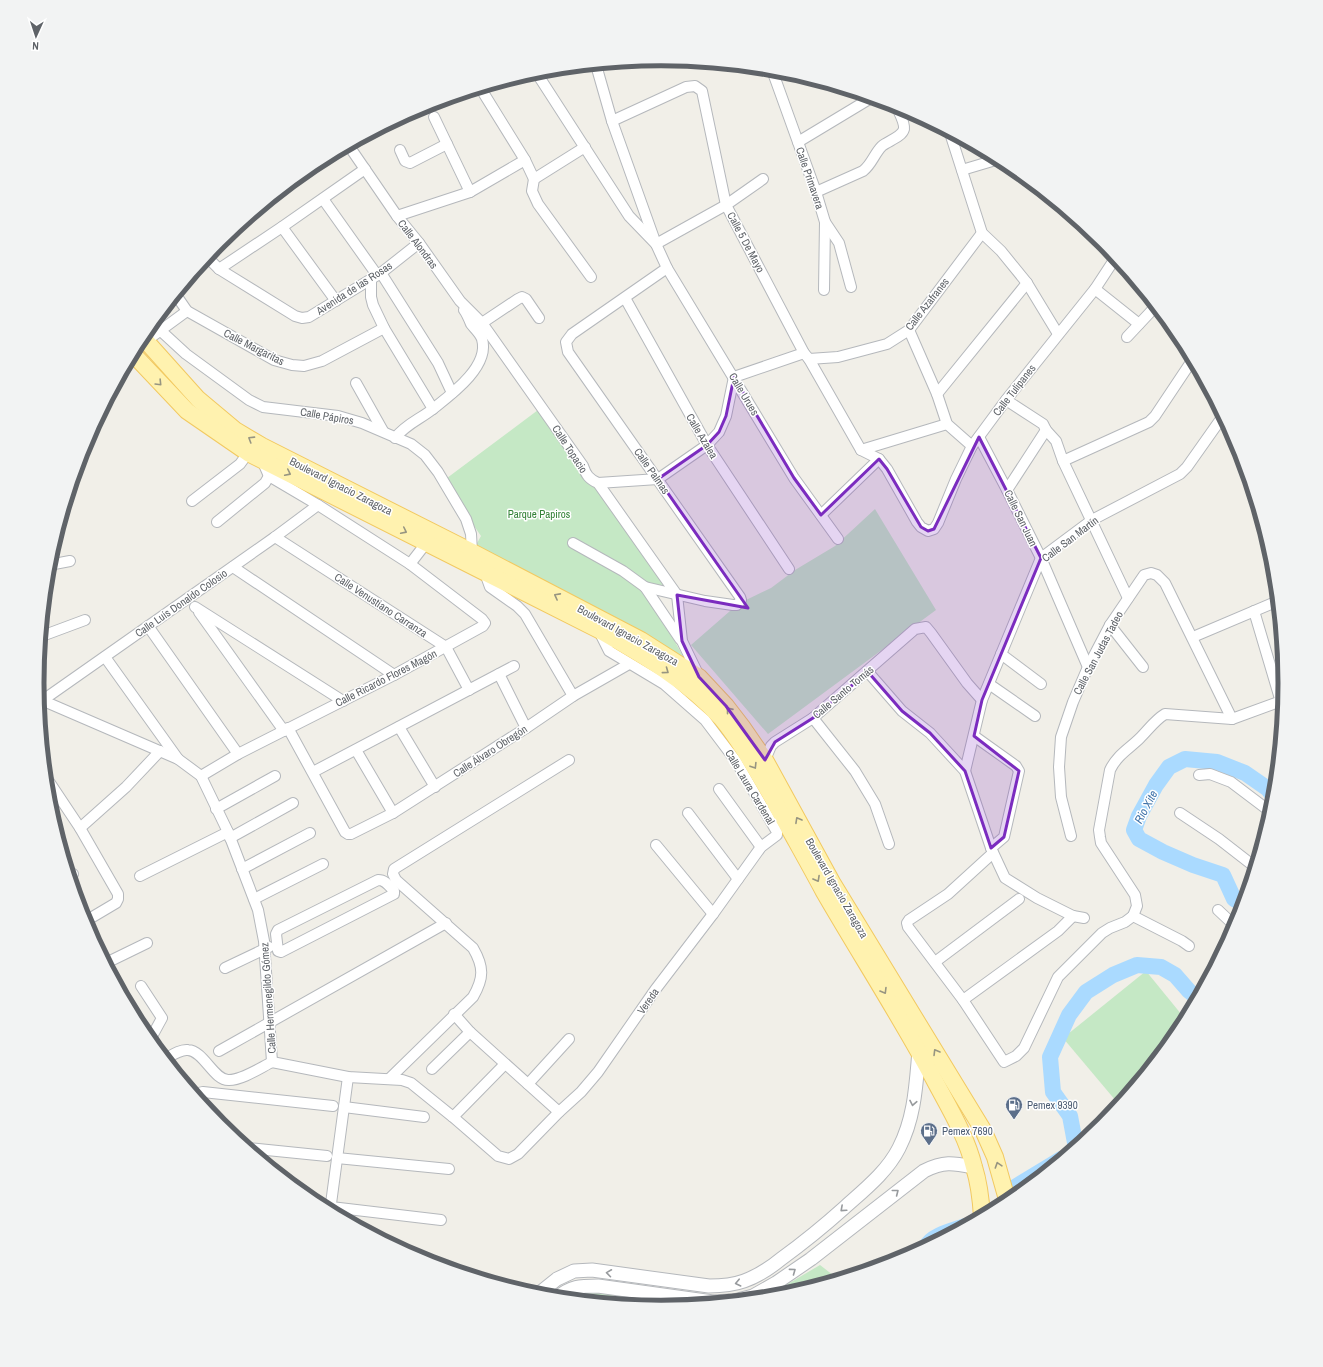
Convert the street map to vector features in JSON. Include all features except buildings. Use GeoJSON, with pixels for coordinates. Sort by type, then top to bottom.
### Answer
{"type":"FeatureCollection","features":[{"type":"Feature","properties":{"kind":"main road","name":"Boulevard Ignacio Zaragoza"},"geometry":{"type":"LineString","coordinates":[[147,341],[198,399],[235,430],[262,446],[472,552],[641,640],[699,677],[726,706],[765,760],[833,884],[983,1130],[995,1157],[1006,1196]]}},
{"type":"Feature","properties":{"kind":"main road","name":"Boulevard Ignacio Zaragoza"},"geometry":{"type":"LineString","coordinates":[[137,358],[187,411],[255,456],[599,630],[667,671],[720,717],[734,735],[757,771],[825,893],[919,1051],[967,1145],[974,1167],[981,1199],[982,1211]]}},
{"type":"Feature","properties":{"kind":"street","name":"Calle Urues"},"geometry":{"type":"LineString","coordinates":[[597,69],[612,122],[656,244],[667,268],[794,478],[838,539]]}},
{"type":"Feature","properties":{"kind":"street","name":"Calle Primavera"},"geometry":{"type":"LineString","coordinates":[[777,77],[825,222],[824,290]]}},
{"type":"Feature","properties":{"kind":"street","name":"Calle Urues"},"geometry":{"type":"LineString","coordinates":[[540,78],[629,216],[656,244]]}},
{"type":"Feature","properties":{"kind":"street","name":"Calle 5 De Mayo"},"geometry":{"type":"LineString","coordinates":[[612,122],[686,87],[695,86],[702,91],[726,205],[807,356],[861,450]]}},
{"type":"Feature","properties":{"kind":"street"},"geometry":{"type":"LineString","coordinates":[[483,93],[525,160],[534,179],[532,191],[538,204],[591,277]]}},
{"type":"Feature","properties":{"kind":"street"},"geometry":{"type":"LineString","coordinates":[[798,142],[866,101]]}},
{"type":"Feature","properties":{"kind":"street"},"geometry":{"type":"LineString","coordinates":[[816,192],[863,171],[869,166],[882,146],[902,133],[904,130],[904,124],[900,114]]}},
{"type":"Feature","properties":{"kind":"street"},"geometry":{"type":"LineString","coordinates":[[434,117],[470,192]]}},
{"type":"Feature","properties":{"kind":"street"},"geometry":{"type":"LineString","coordinates":[[952,139],[982,233],[1001,250],[1026,283],[1058,334]]}},
{"type":"Feature","properties":{"kind":"street"},"geometry":{"type":"LineString","coordinates":[[400,150],[405,161],[410,162],[447,144]]}},
{"type":"Feature","properties":{"kind":"street"},"geometry":{"type":"LineString","coordinates":[[534,179],[585,147]]}},
{"type":"Feature","properties":{"kind":"street","name":"Calle Alondras"},"geometry":{"type":"LineString","coordinates":[[352,150],[397,216],[460,301],[493,338]]}},
{"type":"Feature","properties":{"kind":"street"},"geometry":{"type":"LineString","coordinates":[[397,216],[470,192],[525,160]]}},
{"type":"Feature","properties":{"kind":"street"},"geometry":{"type":"LineString","coordinates":[[962,170],[991,161]]}},
{"type":"Feature","properties":{"kind":"street"},"geometry":{"type":"LineString","coordinates":[[219,269],[365,169]]}},
{"type":"Feature","properties":{"kind":"street"},"geometry":{"type":"LineString","coordinates":[[656,244],[726,205],[763,180]]}},
{"type":"Feature","properties":{"kind":"street"},"geometry":{"type":"LineString","coordinates":[[323,199],[438,363],[452,393]]}},
{"type":"Feature","properties":{"kind":"street"},"geometry":{"type":"LineString","coordinates":[[825,222],[839,243],[851,287]]}},
{"type":"Feature","properties":{"kind":"street"},"geometry":{"type":"LineString","coordinates":[[282,227],[336,301]]}},
{"type":"Feature","properties":{"kind":"street","name":"Calle Azafranes"},"geometry":{"type":"LineString","coordinates":[[734,377],[807,356],[838,357],[887,344],[909,330],[982,233]]}},
{"type":"Feature","properties":{"kind":"street","name":"Avenida de las Rosas"},"geometry":{"type":"LineString","coordinates":[[211,262],[219,269],[295,316],[302,318],[309,317],[377,276],[418,243]]}},
{"type":"Feature","properties":{"kind":"street","name":"Calle Tulipanes"},"geometry":{"type":"LineString","coordinates":[[879,459],[887,469],[921,527],[928,531],[934,529],[938,523],[956,479],[978,437],[1095,289],[1113,262]]}},
{"type":"Feature","properties":{"kind":"street"},"geometry":{"type":"LineString","coordinates":[[625,298],[667,268]]}},
{"type":"Feature","properties":{"kind":"street"},"geometry":{"type":"LineString","coordinates":[[377,276],[371,297],[373,305],[384,328],[434,409]]}},
{"type":"Feature","properties":{"kind":"street"},"geometry":{"type":"LineString","coordinates":[[937,394],[1026,283]]}},
{"type":"Feature","properties":{"kind":"street"},"geometry":{"type":"LineString","coordinates":[[1095,289],[1139,324]]}},
{"type":"Feature","properties":{"kind":"street"},"geometry":{"type":"LineString","coordinates":[[482,324],[522,297],[526,300],[539,318]]}},
{"type":"Feature","properties":{"kind":"street","name":"Calle Palmas"},"geometry":{"type":"LineString","coordinates":[[625,298],[572,334],[566,342],[568,352],[736,590],[741,600],[737,605],[733,605],[677,595]]}},
{"type":"Feature","properties":{"kind":"street","name":"Calle Azalea"},"geometry":{"type":"LineString","coordinates":[[625,298],[707,445],[789,569]]}},
{"type":"Feature","properties":{"kind":"street","name":"Calle Margaritas"},"geometry":{"type":"LineString","coordinates":[[179,299],[187,311],[274,360],[298,366],[310,365],[322,361],[384,328]]}},
{"type":"Feature","properties":{"kind":"street"},"geometry":{"type":"LineString","coordinates":[[395,438],[408,424],[434,409],[463,385],[472,373],[482,354],[482,338],[471,323],[460,301]]}},
{"type":"Feature","properties":{"kind":"street"},"geometry":{"type":"LineString","coordinates":[[1127,338],[1152,310]]}},
{"type":"Feature","properties":{"kind":"street"},"geometry":{"type":"LineString","coordinates":[[152,335],[161,331],[187,311]]}},
{"type":"Feature","properties":{"kind":"street"},"geometry":{"type":"LineString","coordinates":[[909,330],[937,394],[947,424],[972,446]]}},
{"type":"Feature","properties":{"kind":"street","name":"Calle Pápiros"},"geometry":{"type":"LineString","coordinates":[[161,331],[186,354],[249,400],[262,407],[338,416],[383,431],[395,438],[411,444],[425,455],[438,472],[466,519],[471,534],[472,552]]}},
{"type":"Feature","properties":{"kind":"street","name":"Calle Topacio"},"geometry":{"type":"LineString","coordinates":[[493,338],[583,466],[586,474],[591,480],[598,483],[677,595]]}},
{"type":"Feature","properties":{"kind":"street"},"geometry":{"type":"LineString","coordinates":[[1063,460],[1149,422],[1155,416],[1190,364]]}},
{"type":"Feature","properties":{"kind":"street"},"geometry":{"type":"LineString","coordinates":[[598,483],[658,479],[707,445],[719,432],[726,416],[734,377]]}},
{"type":"Feature","properties":{"kind":"street"},"geometry":{"type":"LineString","coordinates":[[356,383],[383,431]]}},
{"type":"Feature","properties":{"kind":"street"},"geometry":{"type":"LineString","coordinates":[[1006,400],[1043,424],[1046,430],[1056,441],[1063,460],[1128,598]]}},
{"type":"Feature","properties":{"kind":"street","name":"Calle San Martín"},"geometry":{"type":"LineString","coordinates":[[965,771],[982,700],[1040,558],[1092,520],[1180,474],[1187,467],[1220,420]]}},
{"type":"Feature","properties":{"kind":"street"},"geometry":{"type":"LineString","coordinates":[[861,450],[947,424]]}},
{"type":"Feature","properties":{"kind":"street"},"geometry":{"type":"LineString","coordinates":[[1007,490],[1046,430]]}},
{"type":"Feature","properties":{"kind":"street","name":"Calle San Juan"},"geometry":{"type":"LineString","coordinates":[[978,437],[1007,490],[1040,558],[1088,667]]}},
{"type":"Feature","properties":{"kind":"street"},"geometry":{"type":"LineString","coordinates":[[821,514],[879,459],[861,450]]}},
{"type":"Feature","properties":{"kind":"street"},"geometry":{"type":"LineString","coordinates":[[192,502],[240,464],[255,456],[268,476],[265,483],[217,522]]}},
{"type":"Feature","properties":{"kind":"street","name":"Calle Ricardo Flores Magón"},"geometry":{"type":"LineString","coordinates":[[201,776],[238,754],[446,647],[483,626],[485,622],[410,564],[318,505],[268,476]]}},
{"type":"Feature","properties":{"kind":"street","name":"Calle Luis Donaldo Colosio"},"geometry":{"type":"LineString","coordinates":[[44,698],[233,567],[318,505]]}},
{"type":"Feature","properties":{"kind":"street","name":"Calle Venustiano Carranza"},"geometry":{"type":"LineString","coordinates":[[275,537],[446,647]]}},
{"type":"Feature","properties":{"kind":"street"},"geometry":{"type":"LineString","coordinates":[[410,564],[427,542]]}},
{"type":"Feature","properties":{"kind":"street"},"geometry":{"type":"LineString","coordinates":[[573,543],[623,571],[646,587],[677,595],[682,641]]}},
{"type":"Feature","properties":{"kind":"street"},"geometry":{"type":"LineString","coordinates":[[56,564],[70,561]]}},
{"type":"Feature","properties":{"kind":"street"},"geometry":{"type":"LineString","coordinates":[[233,567],[394,675]]}},
{"type":"Feature","properties":{"kind":"street"},"geometry":{"type":"LineString","coordinates":[[485,573],[490,588],[517,606],[525,614],[573,696]]}},
{"type":"Feature","properties":{"kind":"street","name":"Calle San Judas Tadeo"},"geometry":{"type":"LineString","coordinates":[[1071,836],[1061,797],[1059,767],[1061,737],[1072,702],[1088,667],[1110,625],[1144,575],[1150,573],[1157,575],[1165,583],[1192,637]]}},
{"type":"Feature","properties":{"kind":"street"},"geometry":{"type":"LineString","coordinates":[[646,587],[682,641],[699,677]]}},
{"type":"Feature","properties":{"kind":"street"},"geometry":{"type":"LineString","coordinates":[[188,598],[286,730],[313,772],[514,666]]}},
{"type":"Feature","properties":{"kind":"street"},"geometry":{"type":"LineString","coordinates":[[1232,719],[1192,637],[1274,603]]}},
{"type":"Feature","properties":{"kind":"street"},"geometry":{"type":"LineString","coordinates":[[195,607],[343,701]]}},
{"type":"Feature","properties":{"kind":"street"},"geometry":{"type":"LineString","coordinates":[[1254,611],[1279,688]]}},
{"type":"Feature","properties":{"kind":"street"},"geometry":{"type":"LineString","coordinates":[[46,635],[85,620]]}},
{"type":"Feature","properties":{"kind":"street"},"geometry":{"type":"LineString","coordinates":[[1110,625],[1143,667]]}},
{"type":"Feature","properties":{"kind":"street"},"geometry":{"type":"LineString","coordinates":[[148,626],[238,754]]}},
{"type":"Feature","properties":{"kind":"street","name":"Calle Santo Tomás"},"geometry":{"type":"LineString","coordinates":[[765,760],[774,742],[813,718],[868,672],[915,629],[926,627],[967,683],[982,700]]}},
{"type":"Feature","properties":{"kind":"street","name":"Calle Laura Cardenal"},"geometry":{"type":"LineString","coordinates":[[599,630],[607,649],[629,664],[664,684],[705,720],[736,761],[777,832],[777,835]]}},
{"type":"Feature","properties":{"kind":"street"},"geometry":{"type":"LineString","coordinates":[[446,647],[468,690]]}},
{"type":"Feature","properties":{"kind":"street"},"geometry":{"type":"LineString","coordinates":[[1001,654],[1041,684]]}},
{"type":"Feature","properties":{"kind":"street"},"geometry":{"type":"LineString","coordinates":[[105,657],[178,759]]}},
{"type":"Feature","properties":{"kind":"street","name":"Calle Álvaro Obregón"},"geometry":{"type":"LineString","coordinates":[[313,772],[345,832],[351,834],[393,813],[526,728],[573,696],[629,664]]}},
{"type":"Feature","properties":{"kind":"street"},"geometry":{"type":"LineString","coordinates":[[868,672],[902,711],[930,733],[965,771],[992,851],[1005,878],[1016,896],[935,962]]}},
{"type":"Feature","properties":{"kind":"street"},"geometry":{"type":"LineString","coordinates":[[499,674],[526,728]]}},
{"type":"Feature","properties":{"kind":"street"},"geometry":{"type":"LineString","coordinates":[[989,684],[1035,716]]}},
{"type":"Feature","properties":{"kind":"street","name":"Calle Hermenegildo Gómez"},"geometry":{"type":"LineString","coordinates":[[44,701],[178,759],[201,776],[229,835],[262,922],[272,1062],[348,1077],[402,1080],[411,1083],[498,1156],[509,1159]]}},
{"type":"Feature","properties":{"kind":"street"},"geometry":{"type":"LineString","coordinates":[[974,736],[1016,766],[1019,771],[1006,833],[992,851],[948,894],[909,920],[907,923],[908,927],[963,1000],[1004,1062],[1016,1056],[1024,1048],[1058,976],[1102,933],[1125,922],[1133,916],[1137,906],[1135,895],[1101,843],[1099,830],[1110,770],[1113,763],[1123,752],[1140,739],[1159,717],[1165,714],[1232,719],[1279,703]]}},
{"type":"Feature","properties":{"kind":"street"},"geometry":{"type":"LineString","coordinates":[[813,718],[859,778],[876,804],[890,844]]}},
{"type":"Feature","properties":{"kind":"street"},"geometry":{"type":"LineString","coordinates":[[400,727],[435,787]]}},
{"type":"Feature","properties":{"kind":"street"},"geometry":{"type":"LineString","coordinates":[[356,750],[393,813]]}},
{"type":"Feature","properties":{"kind":"street"},"geometry":{"type":"LineString","coordinates":[[80,828],[126,787],[160,751]]}},
{"type":"Feature","properties":{"kind":"street"},"geometry":{"type":"LineString","coordinates":[[389,1079],[472,998],[479,987],[482,973],[480,961],[473,948],[396,880],[393,874],[394,869],[569,760]]}},
{"type":"Feature","properties":{"kind":"street"},"geometry":{"type":"LineString","coordinates":[[1199,775],[1210,774],[1231,782],[1266,808]]}},
{"type":"Feature","properties":{"kind":"street"},"geometry":{"type":"LineString","coordinates":[[216,809],[275,776]]}},
{"type":"Feature","properties":{"kind":"street"},"geometry":{"type":"LineString","coordinates":[[53,788],[80,828],[118,894],[116,903],[90,918]]}},
{"type":"Feature","properties":{"kind":"street"},"geometry":{"type":"LineString","coordinates":[[719,789],[761,847]]}},
{"type":"Feature","properties":{"kind":"street"},"geometry":{"type":"LineString","coordinates":[[140,876],[229,835],[293,803]]}},
{"type":"Feature","properties":{"kind":"street"},"geometry":{"type":"LineString","coordinates":[[688,813],[738,879]]}},
{"type":"Feature","properties":{"kind":"street"},"geometry":{"type":"LineString","coordinates":[[1180,813],[1219,839],[1251,864]]}},
{"type":"Feature","properties":{"kind":"street"},"geometry":{"type":"LineString","coordinates":[[242,869],[310,833]]}},
{"type":"Feature","properties":{"kind":"street","name":"Vereda"},"geometry":{"type":"LineString","coordinates":[[509,1159],[518,1154],[581,1092],[598,1072],[655,990],[713,914],[761,847],[777,835]]}},
{"type":"Feature","properties":{"kind":"street"},"geometry":{"type":"LineString","coordinates":[[656,845],[713,914]]}},
{"type":"Feature","properties":{"kind":"street"},"geometry":{"type":"LineString","coordinates":[[254,899],[324,864]]}},
{"type":"Feature","properties":{"kind":"street"},"geometry":{"type":"LineString","coordinates":[[1005,878],[1036,898],[1073,916],[1084,918]]}},
{"type":"Feature","properties":{"kind":"street"},"geometry":{"type":"LineString","coordinates":[[378,880],[382,880],[394,891],[394,894],[281,952],[278,951],[276,944],[277,932],[378,880]]}},
{"type":"Feature","properties":{"kind":"street"},"geometry":{"type":"LineString","coordinates":[[1218,910],[1231,922]]}},
{"type":"Feature","properties":{"kind":"street"},"geometry":{"type":"LineString","coordinates":[[963,1000],[1058,931],[1073,916]]}},
{"type":"Feature","properties":{"kind":"street"},"geometry":{"type":"LineString","coordinates":[[1133,916],[1189,946]]}},
{"type":"Feature","properties":{"kind":"street"},"geometry":{"type":"LineString","coordinates":[[218,1051],[446,923]]}},
{"type":"Feature","properties":{"kind":"street"},"geometry":{"type":"LineString","coordinates":[[110,961],[147,943]]}},
{"type":"Feature","properties":{"kind":"street"},"geometry":{"type":"LineString","coordinates":[[225,968],[276,944]]}},
{"type":"Feature","properties":{"kind":"street"},"geometry":{"type":"LineString","coordinates":[[141,986],[162,1018],[153,1034]]}},
{"type":"Feature","properties":{"kind":"street"},"geometry":{"type":"LineString","coordinates":[[454,1014],[470,1032],[559,1112]]}},
{"type":"Feature","properties":{"kind":"street"},"geometry":{"type":"LineString","coordinates":[[432,1069],[470,1032]]}},
{"type":"Feature","properties":{"kind":"street"},"geometry":{"type":"LineString","coordinates":[[528,1084],[569,1039]]}},
{"type":"Feature","properties":{"kind":"street"},"geometry":{"type":"LineString","coordinates":[[170,1056],[189,1049],[196,1053],[222,1078],[228,1080],[236,1079],[272,1062]]}},
{"type":"Feature","properties":{"kind":"street"},"geometry":{"type":"LineString","coordinates":[[544,1290],[557,1279],[574,1272],[592,1270],[709,1286],[726,1285],[744,1281],[766,1270],[824,1226],[886,1168],[899,1149],[909,1124],[915,1097],[919,1051]]}},
{"type":"Feature","properties":{"kind":"street"},"geometry":{"type":"LineString","coordinates":[[453,1117],[505,1064]]}},
{"type":"Feature","properties":{"kind":"street"},"geometry":{"type":"LineString","coordinates":[[331,1205],[332,1157],[344,1108],[348,1077]]}},
{"type":"Feature","properties":{"kind":"street"},"geometry":{"type":"LineString","coordinates":[[199,1093],[203,1092],[333,1106]]}},
{"type":"Feature","properties":{"kind":"street"},"geometry":{"type":"LineString","coordinates":[[344,1108],[424,1117]]}},
{"type":"Feature","properties":{"kind":"street"},"geometry":{"type":"LineString","coordinates":[[255,1149],[449,1169]]}},
{"type":"Feature","properties":{"kind":"street"},"geometry":{"type":"LineString","coordinates":[[758,1293],[776,1283],[811,1259],[924,1171],[936,1165],[947,1163],[974,1167]]}},
{"type":"Feature","properties":{"kind":"street"},"geometry":{"type":"LineString","coordinates":[[339,1210],[441,1220]]}},
{"type":"Feature","properties":{"kind":"street"},"geometry":{"type":"LineString","coordinates":[[564,1293],[579,1286],[598,1286],[699,1300]]}},
{"type":"Feature","properties":{"kind":"highlighted area"},"geometry":{"type":"Polygon","coordinates":[[[734,377],[794,478],[821,515],[879,459],[887,469],[921,527],[928,531],[934,529],[979,437],[1041,558],[982,700],[974,736],[1019,771],[1004,837],[991,848],[965,771],[930,733],[902,711],[868,672],[813,718],[775,742],[765,760],[726,706],[699,677],[682,641],[677,595],[748,608],[658,479],[707,445],[719,432],[726,416],[734,377]]]}},
{"type":"Feature","properties":{"kind":"green space","name":"Parque Papiros"},"geometry":{"type":"Polygon","coordinates":[[[542,407],[670,593],[646,588],[686,662],[472,552],[481,536],[443,481],[542,407]]]}},
{"type":"Feature","properties":{"kind":"green space"},"geometry":{"type":"Polygon","coordinates":[[[875,509],[936,610],[768,734],[691,645],[730,611],[746,600],[771,588],[795,570],[835,546],[875,509]]]}},
{"type":"Feature","properties":{"kind":"green space"},"geometry":{"type":"Polygon","coordinates":[[[1146,971],[1182,1015],[1151,1059],[1126,1091],[1116,1101],[1063,1038],[1146,971]]]}},
{"type":"Feature","properties":{"kind":"green space"},"geometry":{"type":"Polygon","coordinates":[[[820,1265],[834,1276],[821,1280],[778,1290],[820,1265]]]}},
{"type":"Feature","properties":{"kind":"green space"},"geometry":{"type":"Polygon","coordinates":[[[590,1292],[648,1301],[621,1300],[574,1295],[590,1292]]]}},
{"type":"Feature","properties":{"kind":"waterway","name":"Rio Xite"},"geometry":{"type":"LineString","coordinates":[[1239,902],[1234,899],[1223,875],[1193,865],[1163,852],[1139,839],[1134,830],[1139,816],[1156,785],[1169,767],[1185,759],[1217,762],[1245,773],[1269,791]]}},
{"type":"Feature","properties":{"kind":"waterway","name":"Rio Xite"},"geometry":{"type":"LineString","coordinates":[[1075,1142],[1070,1116],[1053,1092],[1050,1057],[1069,1015],[1086,992],[1113,975],[1137,965],[1161,967],[1175,975],[1194,995]]}},
{"type":"Feature","properties":{"kind":"waterway","name":"Rio Xite"},"geometry":{"type":"LineString","coordinates":[[1015,1187],[1033,1176]]}},
{"type":"Feature","properties":{"kind":"place","name":"Pemex 9390"},"geometry":{"type":"Point","coordinates":[1014,1120]}},
{"type":"Feature","properties":{"kind":"place","name":"Pemex 7690"},"geometry":{"type":"Point","coordinates":[929,1146]}}]}
